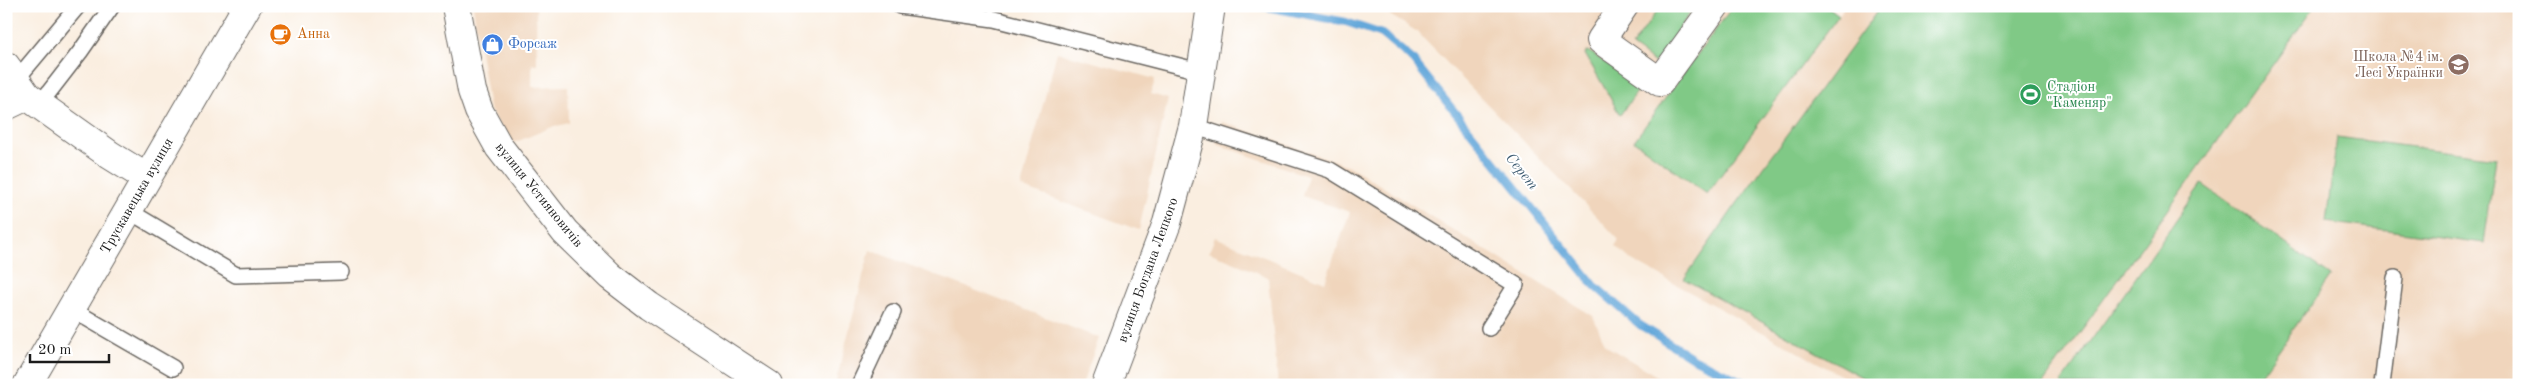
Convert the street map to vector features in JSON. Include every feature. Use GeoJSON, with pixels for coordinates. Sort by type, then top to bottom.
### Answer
{"type":"FeatureCollection","features":[{"type":"Feature","properties":{"kind":"street","name":"Трускавецька вулиця"},"geometry":{"type":"LineString","coordinates":[[27,385],[247,6]]}},
{"type":"Feature","properties":{"kind":"street","name":"вулиця Устияновичів"},"geometry":{"type":"LineString","coordinates":[[456,6],[472,91],[479,111],[500,147],[565,232],[610,276],[649,306],[769,385]]}},
{"type":"Feature","properties":{"kind":"street"},"geometry":{"type":"LineString","coordinates":[[1624,6],[1601,40],[1660,82],[1715,6]]}},
{"type":"Feature","properties":{"kind":"street","name":"вулиця Богдана Лепкого"},"geometry":{"type":"LineString","coordinates":[[1106,385],[1165,230],[1193,126],[1211,14]]}},
{"type":"Feature","properties":{"kind":"street"},"geometry":{"type":"LineString","coordinates":[[19,90],[110,155],[147,178]]}},
{"type":"Feature","properties":{"kind":"lane"},"geometry":{"type":"LineString","coordinates":[[19,90],[78,6]]}},
{"type":"Feature","properties":{"kind":"lane"},"geometry":{"type":"LineString","coordinates":[[19,90],[80,52],[112,6]]}},
{"type":"Feature","properties":{"kind":"lane"},"geometry":{"type":"LineString","coordinates":[[900,6],[994,19],[1203,72]]}},
{"type":"Feature","properties":{"kind":"lane"},"geometry":{"type":"LineString","coordinates":[[1193,126],[1330,170],[1516,285],[1489,328]]}},
{"type":"Feature","properties":{"kind":"lane"},"geometry":{"type":"LineString","coordinates":[[128,211],[236,275],[341,272]]}},
{"type":"Feature","properties":{"kind":"lane"},"geometry":{"type":"LineString","coordinates":[[2382,385],[2395,278]]}},
{"type":"Feature","properties":{"kind":"lane"},"geometry":{"type":"LineString","coordinates":[[71,309],[173,368]]}},
{"type":"Feature","properties":{"kind":"lane"},"geometry":{"type":"LineString","coordinates":[[859,385],[893,312]]}},
{"type":"Feature","properties":{"kind":"shaded area"},"geometry":{"type":"Polygon","coordinates":[[[473,6],[536,6],[537,64],[532,64],[532,87],[568,86],[569,123],[552,127],[511,144],[489,108],[473,6]]]}},
{"type":"Feature","properties":{"kind":"shaded area"},"geometry":{"type":"Polygon","coordinates":[[[1375,6],[1827,6],[1839,15],[1843,9],[1841,6],[2519,6],[2519,385],[1858,385],[1630,259],[1615,246],[1619,240],[1605,225],[1416,31],[1375,6]]]}},
{"type":"Feature","properties":{"kind":"shaded area"},"geometry":{"type":"Polygon","coordinates":[[[1057,52],[1155,79],[1151,94],[1168,99],[1139,230],[1021,187],[1057,52]]]}},
{"type":"Feature","properties":{"kind":"shaded area"},"geometry":{"type":"Polygon","coordinates":[[[1222,122],[1349,166],[1593,316],[1606,346],[1672,385],[1278,385],[1268,277],[1209,252],[1215,237],[1325,282],[1350,212],[1302,196],[1308,176],[1216,144],[1222,122]]]}},
{"type":"Feature","properties":{"kind":"shaded area"},"geometry":{"type":"Polygon","coordinates":[[[870,250],[1099,338],[1082,385],[835,385],[870,250]]]}},
{"type":"Feature","properties":{"kind":"green space"},"geometry":{"type":"Polygon","coordinates":[[[1652,6],[1695,6],[1655,63],[1632,46],[1657,11],[1652,6]]]}},
{"type":"Feature","properties":{"kind":"green space"},"geometry":{"type":"Polygon","coordinates":[[[1733,6],[1827,6],[1839,15],[1707,194],[1634,141],[1733,6]]]}},
{"type":"Feature","properties":{"kind":"green space"},"geometry":{"type":"Polygon","coordinates":[[[1881,6],[2315,6],[2042,385],[1876,385],[1684,279],[1881,6]]]}},
{"type":"Feature","properties":{"kind":"green space"},"geometry":{"type":"Polygon","coordinates":[[[1589,51],[1640,88],[1620,115],[1585,54],[1589,51]]]}},
{"type":"Feature","properties":{"kind":"green space"},"geometry":{"type":"Polygon","coordinates":[[[2337,137],[2496,158],[2484,243],[2326,222],[2337,137]]]}},
{"type":"Feature","properties":{"kind":"green space"},"geometry":{"type":"Polygon","coordinates":[[[2202,184],[2331,276],[2254,385],[2064,385],[2061,383],[2202,184]]]}},
{"type":"Feature","properties":{"kind":"waterway","name":"Серет"},"geometry":{"type":"LineString","coordinates":[[1261,6],[1346,22],[1382,34],[1412,59],[1595,286],[1640,325],[1693,358],[1750,385]]}},
{"type":"Feature","properties":{"kind":"place","name":"Анна"},"geometry":{"type":"Point","coordinates":[281,34]}},
{"type":"Feature","properties":{"kind":"place","name":"Форсаж"},"geometry":{"type":"Point","coordinates":[492,44]}},
{"type":"Feature","properties":{"kind":"place","name":"Школа №4 ім. Лесі Українки"},"geometry":{"type":"Point","coordinates":[2459,65]}},
{"type":"Feature","properties":{"kind":"place","name":"Стадіон \"Каменяр\""},"geometry":{"type":"Point","coordinates":[2031,95]}}]}
